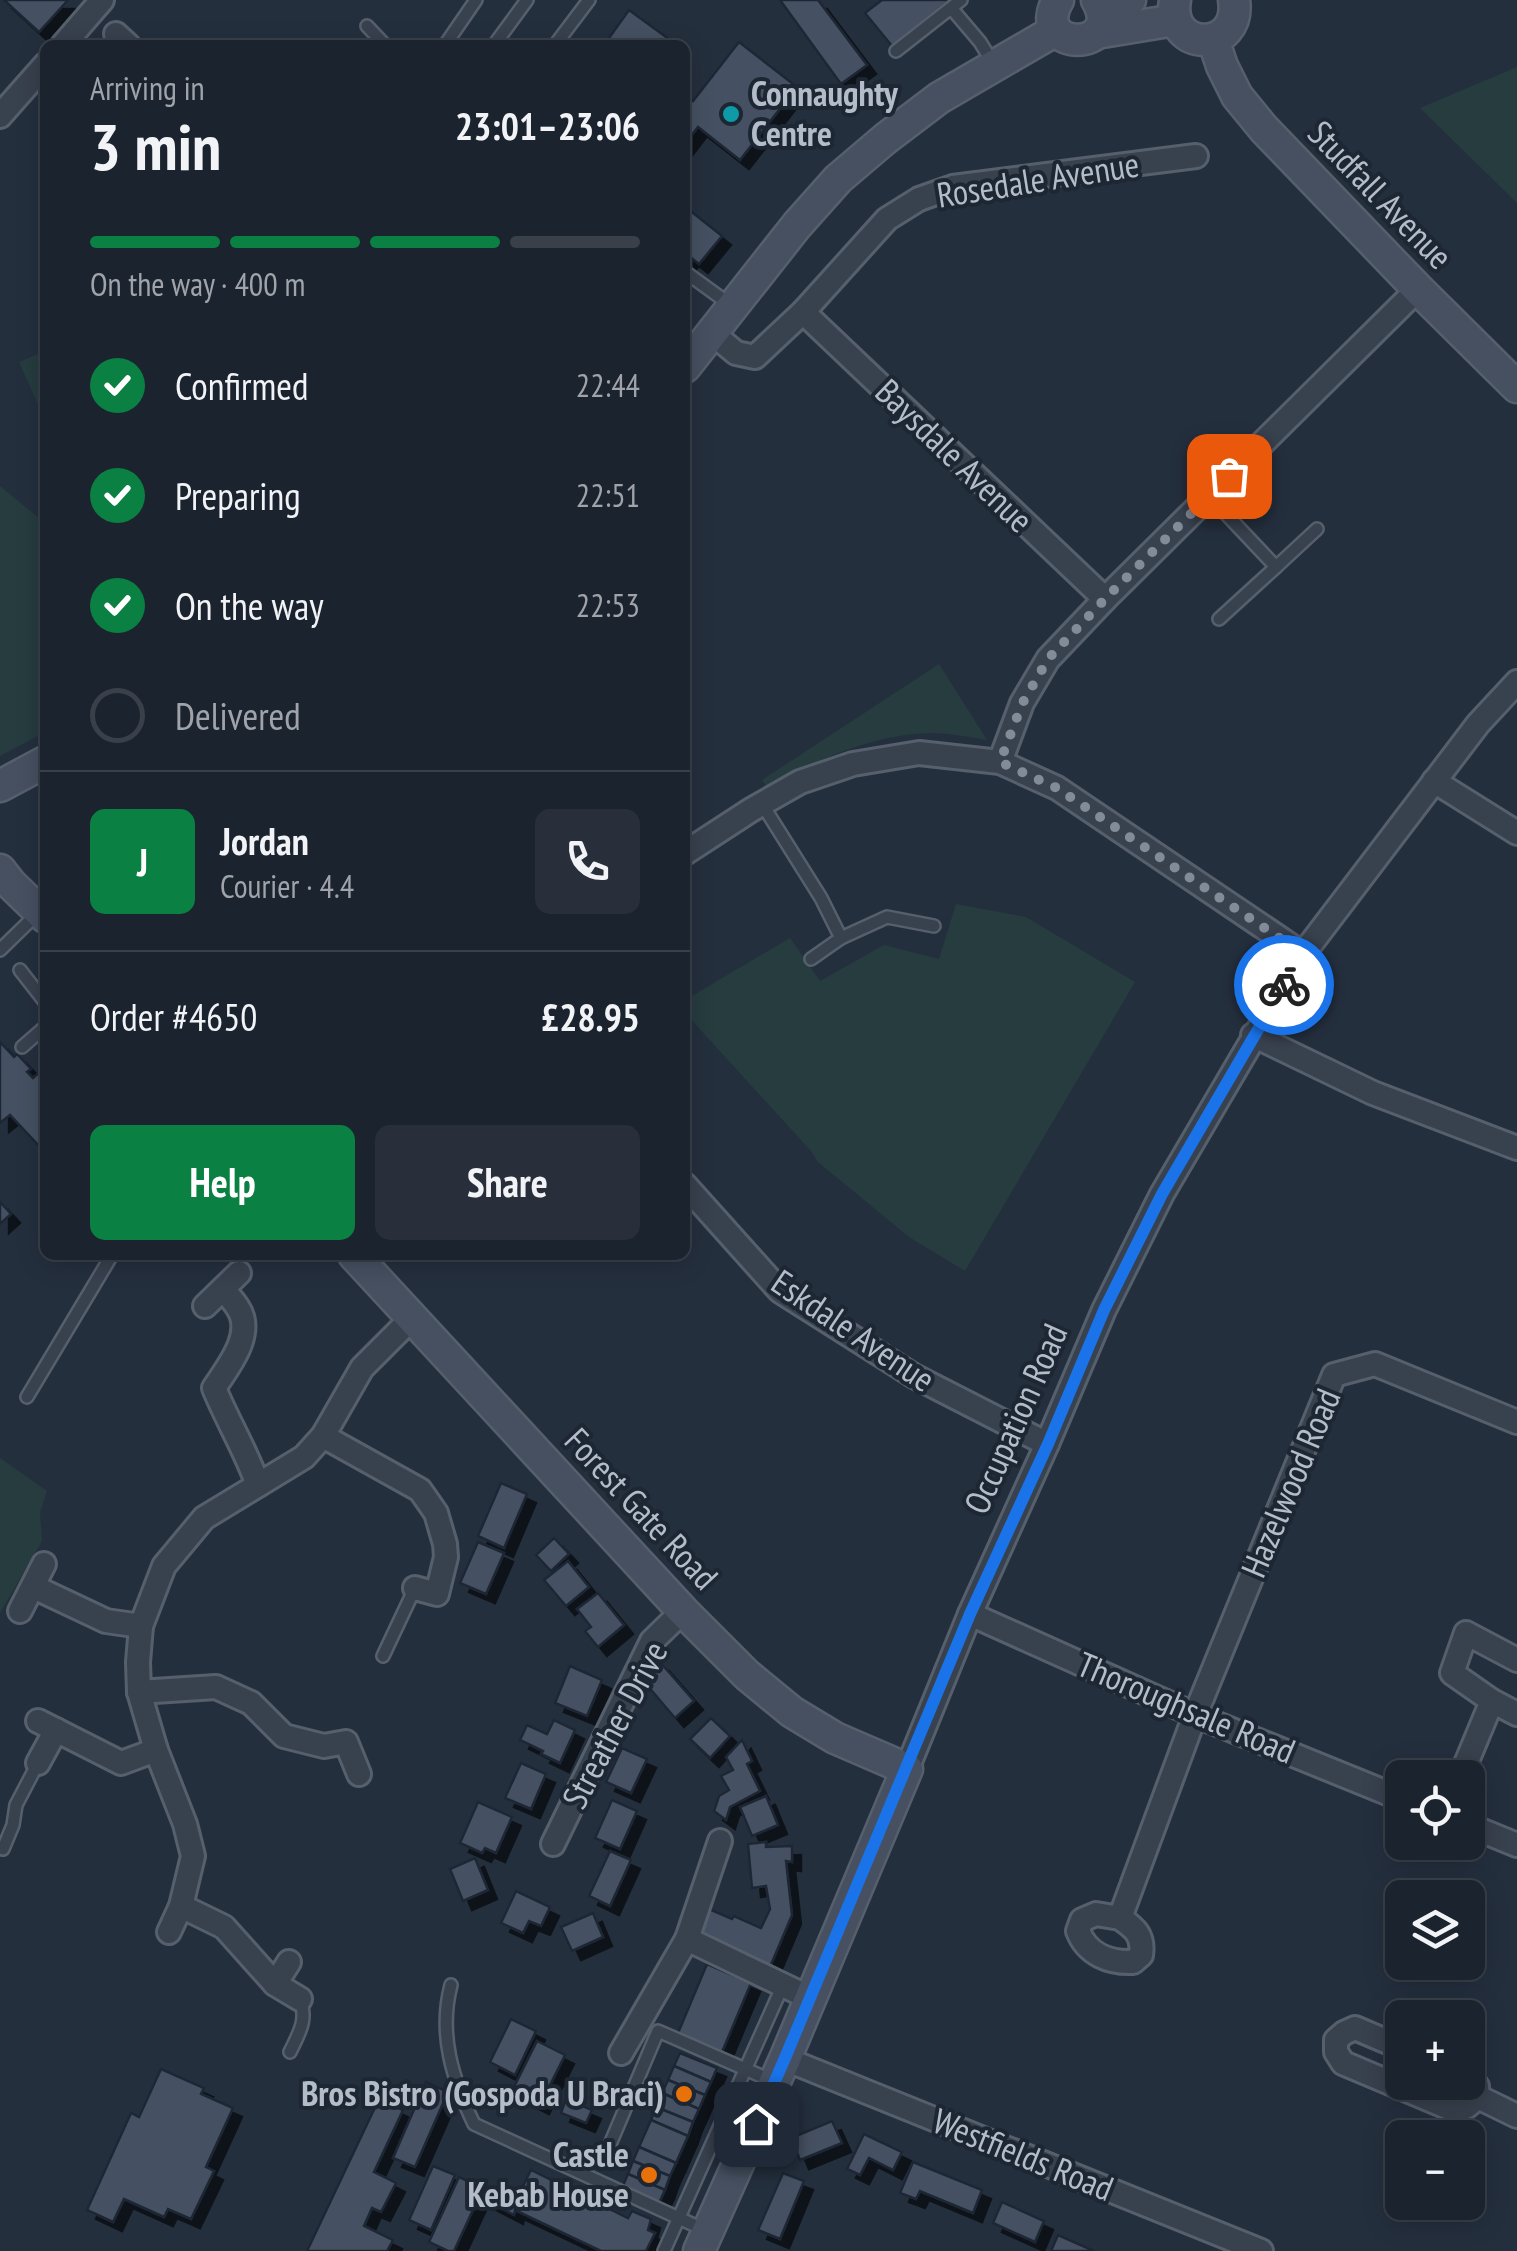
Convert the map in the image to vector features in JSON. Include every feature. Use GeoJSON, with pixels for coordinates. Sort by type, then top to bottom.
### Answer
{"type":"FeatureCollection","features":[{"type":"Feature","properties":{"kind":"street"},"geometry":{"type":"LineString","coordinates":[[67,40],[102,0]]}},
{"type":"Feature","properties":{"kind":"street"},"geometry":{"type":"LineString","coordinates":[[1096,34],[1103,18],[1098,1],[1130,0]]}},
{"type":"Feature","properties":{"kind":"street"},"geometry":{"type":"LineString","coordinates":[[1057,8],[1061,36],[1075,41],[1175,10],[1180,28],[1194,38],[1213,39],[1222,35],[1234,20],[1236,0]]}},
{"type":"Feature","properties":{"kind":"street"},"geometry":{"type":"LineString","coordinates":[[690,362],[798,224],[838,180],[939,98],[995,66],[1057,8]]}},
{"type":"Feature","properties":{"kind":"street","name":"Studfall Avenue"},"geometry":{"type":"LineString","coordinates":[[1213,39],[1237,96],[1264,129],[1517,387]]}},
{"type":"Feature","properties":{"kind":"street"},"geometry":{"type":"LineString","coordinates":[[0,116],[40,71]]}},
{"type":"Feature","properties":{"kind":"street","name":"Rosedale Avenue"},"geometry":{"type":"LineString","coordinates":[[712,333],[736,352],[755,356],[803,312],[887,219],[919,198],[953,187],[1196,156]]}},
{"type":"Feature","properties":{"kind":"street"},"geometry":{"type":"LineString","coordinates":[[1000,762],[1022,704],[1048,659],[1418,289]]}},
{"type":"Feature","properties":{"kind":"street","name":"Baysdale Avenue"},"geometry":{"type":"LineString","coordinates":[[803,312],[1105,599]]}},
{"type":"Feature","properties":{"kind":"street","name":"Occupation Road"},"geometry":{"type":"LineString","coordinates":[[696,2234],[780,2070],[796,1991],[907,1768],[1104,1310],[1162,1194],[1303,954],[1478,724],[1517,682]]}},
{"type":"Feature","properties":{"kind":"street"},"geometry":{"type":"LineString","coordinates":[[690,851],[807,778],[853,764],[919,753],[1000,762],[1057,788],[1303,954]]}},
{"type":"Feature","properties":{"kind":"street"},"geometry":{"type":"LineString","coordinates":[[0,786],[40,765]]}},
{"type":"Feature","properties":{"kind":"street"},"geometry":{"type":"LineString","coordinates":[[1434,781],[1517,833]]}},
{"type":"Feature","properties":{"kind":"street"},"geometry":{"type":"LineString","coordinates":[[4,883],[40,912]]}},
{"type":"Feature","properties":{"kind":"street"},"geometry":{"type":"LineString","coordinates":[[1253,1035],[1374,1093],[1517,1148]]}},
{"type":"Feature","properties":{"kind":"street","name":"Eskdale Avenue"},"geometry":{"type":"LineString","coordinates":[[690,1191],[780,1291],[914,1376],[1048,1444]]}},
{"type":"Feature","properties":{"kind":"street","name":"Forest Gate Road"},"geometry":{"type":"LineString","coordinates":[[359,1260],[747,1675],[792,1712],[834,1738],[907,1768]]}},
{"type":"Feature","properties":{"kind":"street"},"geometry":{"type":"LineString","coordinates":[[205,1306],[231,1281],[244,1329],[237,1353],[214,1388],[245,1449],[258,1485]]}},
{"type":"Feature","properties":{"kind":"street"},"geometry":{"type":"LineString","coordinates":[[169,1932],[181,1906],[193,1856],[139,1692],[138,1662],[141,1626],[164,1566],[204,1518],[304,1457],[323,1436],[362,1368],[412,1318]]}},
{"type":"Feature","properties":{"kind":"street","name":"Hazelwood Road"},"geometry":{"type":"LineString","coordinates":[[1195,1715],[1334,1375],[1375,1364],[1517,1422]]}},
{"type":"Feature","properties":{"kind":"street"},"geometry":{"type":"LineString","coordinates":[[323,1436],[420,1490],[436,1513],[446,1558],[438,1594],[415,1588]]}},
{"type":"Feature","properties":{"kind":"street"},"geometry":{"type":"LineString","coordinates":[[20,1611],[44,1564]]}},
{"type":"Feature","properties":{"kind":"street"},"geometry":{"type":"LineString","coordinates":[[34,1586],[106,1621],[141,1626]]}},
{"type":"Feature","properties":{"kind":"street","name":"Streather Drive"},"geometry":{"type":"LineString","coordinates":[[553,1844],[652,1641],[684,1611]]}},
{"type":"Feature","properties":{"kind":"street","name":"Thoroughsale Road"},"geometry":{"type":"LineString","coordinates":[[970,1614],[1195,1715],[1385,1792]]}},
{"type":"Feature","properties":{"kind":"street"},"geometry":{"type":"LineString","coordinates":[[1517,1660],[1466,1633],[1452,1673],[1517,1714]]}},
{"type":"Feature","properties":{"kind":"street"},"geometry":{"type":"LineString","coordinates":[[139,1692],[216,1687],[251,1703],[284,1736],[324,1746],[346,1742],[359,1774]]}},
{"type":"Feature","properties":{"kind":"street"},"geometry":{"type":"LineString","coordinates":[[1467,1760],[1492,1701]]}},
{"type":"Feature","properties":{"kind":"street"},"geometry":{"type":"LineString","coordinates":[[1120,1918],[1195,1715]]}},
{"type":"Feature","properties":{"kind":"street"},"geometry":{"type":"LineString","coordinates":[[38,1763],[47,1726],[120,1763],[156,1750]]}},
{"type":"Feature","properties":{"kind":"street"},"geometry":{"type":"LineString","coordinates":[[1485,1832],[1517,1845]]}},
{"type":"Feature","properties":{"kind":"street"},"geometry":{"type":"LineString","coordinates":[[621,2053],[687,1939],[720,1841]]}},
{"type":"Feature","properties":{"kind":"street"},"geometry":{"type":"LineString","coordinates":[[181,1906],[224,1928],[274,1984],[300,2000]]}},
{"type":"Feature","properties":{"kind":"street"},"geometry":{"type":"LineString","coordinates":[[687,1939],[796,1991]]}},
{"type":"Feature","properties":{"kind":"street"},"geometry":{"type":"LineString","coordinates":[[274,1984],[289,1962]]}},
{"type":"Feature","properties":{"kind":"street"},"geometry":{"type":"LineString","coordinates":[[1385,2041],[1355,2028],[1336,2040],[1336,2052],[1343,2063],[1385,2081]]}},
{"type":"Feature","properties":{"kind":"street","name":"Westfields Road"},"geometry":{"type":"LineString","coordinates":[[780,2070],[1261,2251]]}},
{"type":"Feature","properties":{"kind":"street"},"geometry":{"type":"LineString","coordinates":[[1431,2100],[1452,2109],[1474,2100]]}},
{"type":"Feature","properties":{"kind":"street"},"geometry":{"type":"LineString","coordinates":[[1484,2100],[1517,2116]]}},
{"type":"Feature","properties":{"kind":"lane"},"geometry":{"type":"LineString","coordinates":[[448,40],[476,0]]}},
{"type":"Feature","properties":{"kind":"lane"},"geometry":{"type":"LineString","coordinates":[[498,40],[527,0]]}},
{"type":"Feature","properties":{"kind":"lane"},"geometry":{"type":"LineString","coordinates":[[560,40],[589,0]]}},
{"type":"Feature","properties":{"kind":"lane"},"geometry":{"type":"LineString","coordinates":[[896,51],[956,5],[995,66]]}},
{"type":"Feature","properties":{"kind":"lane"},"geometry":{"type":"LineString","coordinates":[[367,26],[380,40]]}},
{"type":"Feature","properties":{"kind":"lane"},"geometry":{"type":"LineString","coordinates":[[690,275],[732,306]]}},
{"type":"Feature","properties":{"kind":"lane"},"geometry":{"type":"LineString","coordinates":[[1209,496],[1276,566]]}},
{"type":"Feature","properties":{"kind":"lane"},"geometry":{"type":"LineString","coordinates":[[1220,618],[1318,529]]}},
{"type":"Feature","properties":{"kind":"lane"},"geometry":{"type":"LineString","coordinates":[[762,804],[821,898],[841,938]]}},
{"type":"Feature","properties":{"kind":"lane"},"geometry":{"type":"LineString","coordinates":[[0,950],[40,916]]}},
{"type":"Feature","properties":{"kind":"lane"},"geometry":{"type":"LineString","coordinates":[[810,959],[841,938],[887,917],[934,926]]}},
{"type":"Feature","properties":{"kind":"lane"},"geometry":{"type":"LineString","coordinates":[[20,970],[40,996]]}},
{"type":"Feature","properties":{"kind":"lane"},"geometry":{"type":"LineString","coordinates":[[22,1046],[40,1031]]}},
{"type":"Feature","properties":{"kind":"lane"},"geometry":{"type":"LineString","coordinates":[[28,1397],[109,1260]]}},
{"type":"Feature","properties":{"kind":"lane"},"geometry":{"type":"LineString","coordinates":[[384,1656],[415,1588]]}},
{"type":"Feature","properties":{"kind":"lane"},"geometry":{"type":"LineString","coordinates":[[2,1849],[14,1826],[16,1805],[38,1763]]}},
{"type":"Feature","properties":{"kind":"lane"},"geometry":{"type":"LineString","coordinates":[[451,1986],[445,2007],[451,2066],[474,2124],[696,2234]]}},
{"type":"Feature","properties":{"kind":"lane"},"geometry":{"type":"LineString","coordinates":[[664,2251],[696,2234],[744,2068],[796,1991]]}},
{"type":"Feature","properties":{"kind":"lane"},"geometry":{"type":"LineString","coordinates":[[290,2052],[304,2022],[300,2000]]}},
{"type":"Feature","properties":{"kind":"lane"},"geometry":{"type":"LineString","coordinates":[[608,2149],[658,2030],[744,2068],[780,2070]]}},
{"type":"Feature","properties":{"kind":"green space"},"geometry":{"type":"Polygon","coordinates":[[[1517,67],[1517,203],[1420,108],[1517,67]]]}},
{"type":"Feature","properties":{"kind":"green space"},"geometry":{"type":"Polygon","coordinates":[[[40,353],[40,409],[19,362],[40,353]]]}},
{"type":"Feature","properties":{"kind":"green space"},"geometry":{"type":"Polygon","coordinates":[[[0,486],[40,519],[40,735],[0,756],[0,486]]]}},
{"type":"Feature","properties":{"kind":"green space"},"geometry":{"type":"Polygon","coordinates":[[[939,664],[987,740],[953,734],[910,734],[826,758],[768,788],[762,780],[939,664]]]}},
{"type":"Feature","properties":{"kind":"green space"},"geometry":{"type":"Polygon","coordinates":[[[956,904],[1026,917],[1135,982],[965,1271],[909,1237],[818,1162],[690,1018],[690,997],[790,938],[820,981],[884,945],[939,959],[956,904]]]}},
{"type":"Feature","properties":{"kind":"green space"},"geometry":{"type":"Polygon","coordinates":[[[0,1458],[47,1491],[40,1512],[42,1541],[0,1613],[0,1458]]]}},
{"type":"Feature","properties":{"kind":"building"},"geometry":{"type":"Polygon","coordinates":[[[4,0],[68,0],[39,32],[4,0]]]}},
{"type":"Feature","properties":{"kind":"building"},"geometry":{"type":"Polygon","coordinates":[[[780,0],[818,0],[867,65],[841,84],[780,0]]]}},
{"type":"Feature","properties":{"kind":"building"},"geometry":{"type":"Polygon","coordinates":[[[882,0],[950,0],[892,46],[865,13],[882,0]]]}},
{"type":"Feature","properties":{"kind":"building"},"geometry":{"type":"Polygon","coordinates":[[[629,10],[670,40],[608,40],[629,10]]]}},
{"type":"Feature","properties":{"kind":"building","name":"Connaughty Centre"},"geometry":{"type":"Polygon","coordinates":[[[739,42],[797,87],[740,160],[698,127],[690,137],[690,99],[693,101],[739,42]]]}},
{"type":"Feature","properties":{"kind":"building"},"geometry":{"type":"Polygon","coordinates":[[[690,211],[722,236],[699,264],[690,257],[690,211]]]}},
{"type":"Feature","properties":{"kind":"building"},"geometry":{"type":"Polygon","coordinates":[[[0,1042],[31,1069],[27,1072],[33,1078],[40,1072],[40,1147],[10,1115],[0,1123],[0,1042]]]}},
{"type":"Feature","properties":{"kind":"building"},"geometry":{"type":"Polygon","coordinates":[[[0,1202],[11,1214],[0,1224],[0,1202]]]}},
{"type":"Feature","properties":{"kind":"building"},"geometry":{"type":"Polygon","coordinates":[[[501,1483],[527,1494],[504,1548],[478,1536],[501,1483]]]}},
{"type":"Feature","properties":{"kind":"building"},"geometry":{"type":"Polygon","coordinates":[[[554,1538],[569,1554],[551,1571],[536,1555],[554,1538]]]}},
{"type":"Feature","properties":{"kind":"building"},"geometry":{"type":"Polygon","coordinates":[[[478,1542],[504,1553],[486,1594],[460,1583],[478,1542]]]}},
{"type":"Feature","properties":{"kind":"building"},"geometry":{"type":"Polygon","coordinates":[[[568,1561],[589,1587],[566,1606],[544,1580],[568,1561]]]}},
{"type":"Feature","properties":{"kind":"building"},"geometry":{"type":"Polygon","coordinates":[[[598,1593],[624,1625],[598,1647],[585,1631],[591,1627],[577,1609],[598,1593]]]}},
{"type":"Feature","properties":{"kind":"building"},"geometry":{"type":"Polygon","coordinates":[[[660,1662],[694,1701],[675,1718],[641,1678],[660,1662]]]}},
{"type":"Feature","properties":{"kind":"building"},"geometry":{"type":"Polygon","coordinates":[[[570,1666],[602,1680],[587,1716],[555,1703],[570,1666]]]}},
{"type":"Feature","properties":{"kind":"building"},"geometry":{"type":"Polygon","coordinates":[[[711,1718],[730,1736],[710,1758],[690,1739],[711,1718]]]}},
{"type":"Feature","properties":{"kind":"building"},"geometry":{"type":"Polygon","coordinates":[[[554,1720],[575,1730],[560,1763],[520,1740],[527,1725],[547,1734],[554,1720]]]}},
{"type":"Feature","properties":{"kind":"building"},"geometry":{"type":"Polygon","coordinates":[[[742,1740],[752,1761],[747,1764],[760,1791],[730,1807],[726,1820],[714,1811],[719,1796],[729,1790],[721,1776],[733,1770],[726,1757],[742,1740]]]}},
{"type":"Feature","properties":{"kind":"building"},"geometry":{"type":"Polygon","coordinates":[[[622,1748],[647,1759],[631,1793],[606,1782],[622,1748]]]}},
{"type":"Feature","properties":{"kind":"building"},"geometry":{"type":"Polygon","coordinates":[[[521,1763],[546,1774],[531,1809],[505,1798],[521,1763]]]}},
{"type":"Feature","properties":{"kind":"building"},"geometry":{"type":"Polygon","coordinates":[[[766,1796],[778,1825],[752,1836],[740,1807],[766,1796]]]}},
{"type":"Feature","properties":{"kind":"building"},"geometry":{"type":"Polygon","coordinates":[[[612,1800],[637,1811],[620,1849],[595,1838],[612,1800]]]}},
{"type":"Feature","properties":{"kind":"building"},"geometry":{"type":"Polygon","coordinates":[[[478,1802],[512,1817],[496,1853],[485,1848],[482,1853],[460,1843],[478,1802]]]}},
{"type":"Feature","properties":{"kind":"building"},"geometry":{"type":"Polygon","coordinates":[[[766,1842],[766,1847],[792,1846],[792,1862],[786,1861],[792,1915],[770,1967],[698,1936],[709,1909],[761,1928],[770,1909],[766,1886],[752,1888],[748,1844],[766,1842]]]}},
{"type":"Feature","properties":{"kind":"building"},"geometry":{"type":"Polygon","coordinates":[[[610,1851],[631,1860],[610,1906],[589,1896],[610,1851]]]}},
{"type":"Feature","properties":{"kind":"building"},"geometry":{"type":"Polygon","coordinates":[[[475,1858],[488,1890],[463,1901],[450,1869],[475,1858]]]}},
{"type":"Feature","properties":{"kind":"building"},"geometry":{"type":"Polygon","coordinates":[[[516,1891],[550,1907],[541,1926],[529,1921],[523,1933],[501,1923],[516,1891]]]}},
{"type":"Feature","properties":{"kind":"building"},"geometry":{"type":"Polygon","coordinates":[[[593,1913],[603,1937],[572,1951],[561,1927],[593,1913]]]}},
{"type":"Feature","properties":{"kind":"building"},"geometry":{"type":"Polygon","coordinates":[[[707,1964],[751,1983],[722,2052],[678,2033],[707,1964]]]}},
{"type":"Feature","properties":{"kind":"building"},"geometry":{"type":"Polygon","coordinates":[[[511,2019],[536,2031],[515,2075],[490,2062],[511,2019]]]}},
{"type":"Feature","properties":{"kind":"building"},"geometry":{"type":"Polygon","coordinates":[[[537,2041],[565,2055],[540,2105],[512,2091],[537,2041]]]}},
{"type":"Feature","properties":{"kind":"building"},"geometry":{"type":"Polygon","coordinates":[[[680,2053],[717,2068],[711,2082],[674,2066],[680,2053]]]}},
{"type":"Feature","properties":{"kind":"building"},"geometry":{"type":"Polygon","coordinates":[[[674,2066],[711,2082],[705,2095],[668,2080],[674,2066]]]}},
{"type":"Feature","properties":{"kind":"building"},"geometry":{"type":"Polygon","coordinates":[[[161,2069],[204,2088],[201,2094],[233,2108],[206,2167],[214,2171],[191,2219],[168,2209],[164,2217],[124,2199],[113,2222],[87,2210],[131,2113],[139,2117],[161,2069]]]}},
{"type":"Feature","properties":{"kind":"building","name":"Bros Bistro (Gospoda U Braci)"},"geometry":{"type":"Polygon","coordinates":[[[668,2080],[705,2095],[699,2109],[662,2093],[668,2080]]]}},
{"type":"Feature","properties":{"kind":"building"},"geometry":{"type":"Polygon","coordinates":[[[426,2082],[448,2092],[415,2167],[393,2158],[426,2082]]]}},
{"type":"Feature","properties":{"kind":"building"},"geometry":{"type":"Polygon","coordinates":[[[662,2093],[699,2109],[693,2122],[656,2107],[662,2093]]]}},
{"type":"Feature","properties":{"kind":"building"},"geometry":{"type":"Polygon","coordinates":[[[379,2099],[403,2110],[374,2172],[396,2183],[381,2212],[372,2208],[364,2226],[393,2240],[387,2251],[307,2251],[379,2099]]]}},
{"type":"Feature","properties":{"kind":"building"},"geometry":{"type":"Polygon","coordinates":[[[566,2099],[592,2110],[586,2123],[561,2113],[566,2099]]]}},
{"type":"Feature","properties":{"kind":"building"},"geometry":{"type":"Polygon","coordinates":[[[656,2107],[693,2122],[688,2136],[651,2120],[656,2107]]]}},
{"type":"Feature","properties":{"kind":"building"},"geometry":{"type":"Polygon","coordinates":[[[651,2120],[688,2136],[676,2163],[639,2147],[651,2120]]]}},
{"type":"Feature","properties":{"kind":"building"},"geometry":{"type":"Polygon","coordinates":[[[832,2121],[842,2143],[800,2160],[791,2138],[832,2121]]]}},
{"type":"Feature","properties":{"kind":"building"},"geometry":{"type":"Polygon","coordinates":[[[864,2134],[902,2152],[893,2170],[869,2158],[860,2175],[847,2169],[864,2134]]]}},
{"type":"Feature","properties":{"kind":"building"},"geometry":{"type":"Polygon","coordinates":[[[639,2147],[676,2163],[670,2176],[633,2161],[639,2147]]]}},
{"type":"Feature","properties":{"kind":"building","name":"Castle Kebab House"},"geometry":{"type":"Polygon","coordinates":[[[633,2161],[670,2176],[665,2190],[628,2174],[633,2161]]]}},
{"type":"Feature","properties":{"kind":"building"},"geometry":{"type":"Polygon","coordinates":[[[913,2162],[982,2190],[973,2213],[920,2191],[916,2199],[900,2193],[913,2162]]]}},
{"type":"Feature","properties":{"kind":"building"},"geometry":{"type":"Polygon","coordinates":[[[433,2166],[455,2175],[431,2230],[409,2220],[433,2166]]]}},
{"type":"Feature","properties":{"kind":"building"},"geometry":{"type":"Polygon","coordinates":[[[531,2170],[628,2218],[632,2211],[651,2219],[648,2230],[655,2233],[646,2251],[601,2251],[515,2210],[514,2215],[487,2201],[492,2189],[515,2202],[531,2170]]]}},
{"type":"Feature","properties":{"kind":"building"},"geometry":{"type":"Polygon","coordinates":[[[783,2173],[804,2181],[780,2239],[758,2230],[783,2173]]]}},
{"type":"Feature","properties":{"kind":"building"},"geometry":{"type":"Polygon","coordinates":[[[628,2174],[665,2190],[659,2203],[622,2188],[628,2174]]]}},
{"type":"Feature","properties":{"kind":"building"},"geometry":{"type":"Polygon","coordinates":[[[459,2177],[483,2188],[454,2251],[448,2251],[429,2242],[459,2177]]]}},
{"type":"Feature","properties":{"kind":"building"},"geometry":{"type":"Polygon","coordinates":[[[1002,2202],[1044,2221],[1035,2242],[993,2223],[1002,2202]]]}},
{"type":"Feature","properties":{"kind":"building"},"geometry":{"type":"Polygon","coordinates":[[[1058,2235],[1094,2251],[1051,2251],[1058,2235]]]}},
{"type":"Feature","properties":{"kind":"way so far"},"geometry":{"type":"LineString","coordinates":[[1229,476],[1048,659],[1022,704],[1000,762],[1057,788],[1303,954],[1284,985]]}},
{"type":"Feature","properties":{"kind":"place","name":"Connaughty Centre"},"geometry":{"type":"Point","coordinates":[731,114]}},
{"type":"Feature","properties":{"kind":"place","name":"Bros Bistro (Gospoda U Braci)"},"geometry":{"type":"Point","coordinates":[684,2094]}},
{"type":"Feature","properties":{"kind":"place","name":"Castle Kebab House"},"geometry":{"type":"Point","coordinates":[649,2175]}},
{"type":"Feature","properties":{"kind":"route"},"geometry":{"type":"LineString","coordinates":[[756,2124],[970,1614],[1104,1310],[1162,1194],[1284,985]]}}]}
